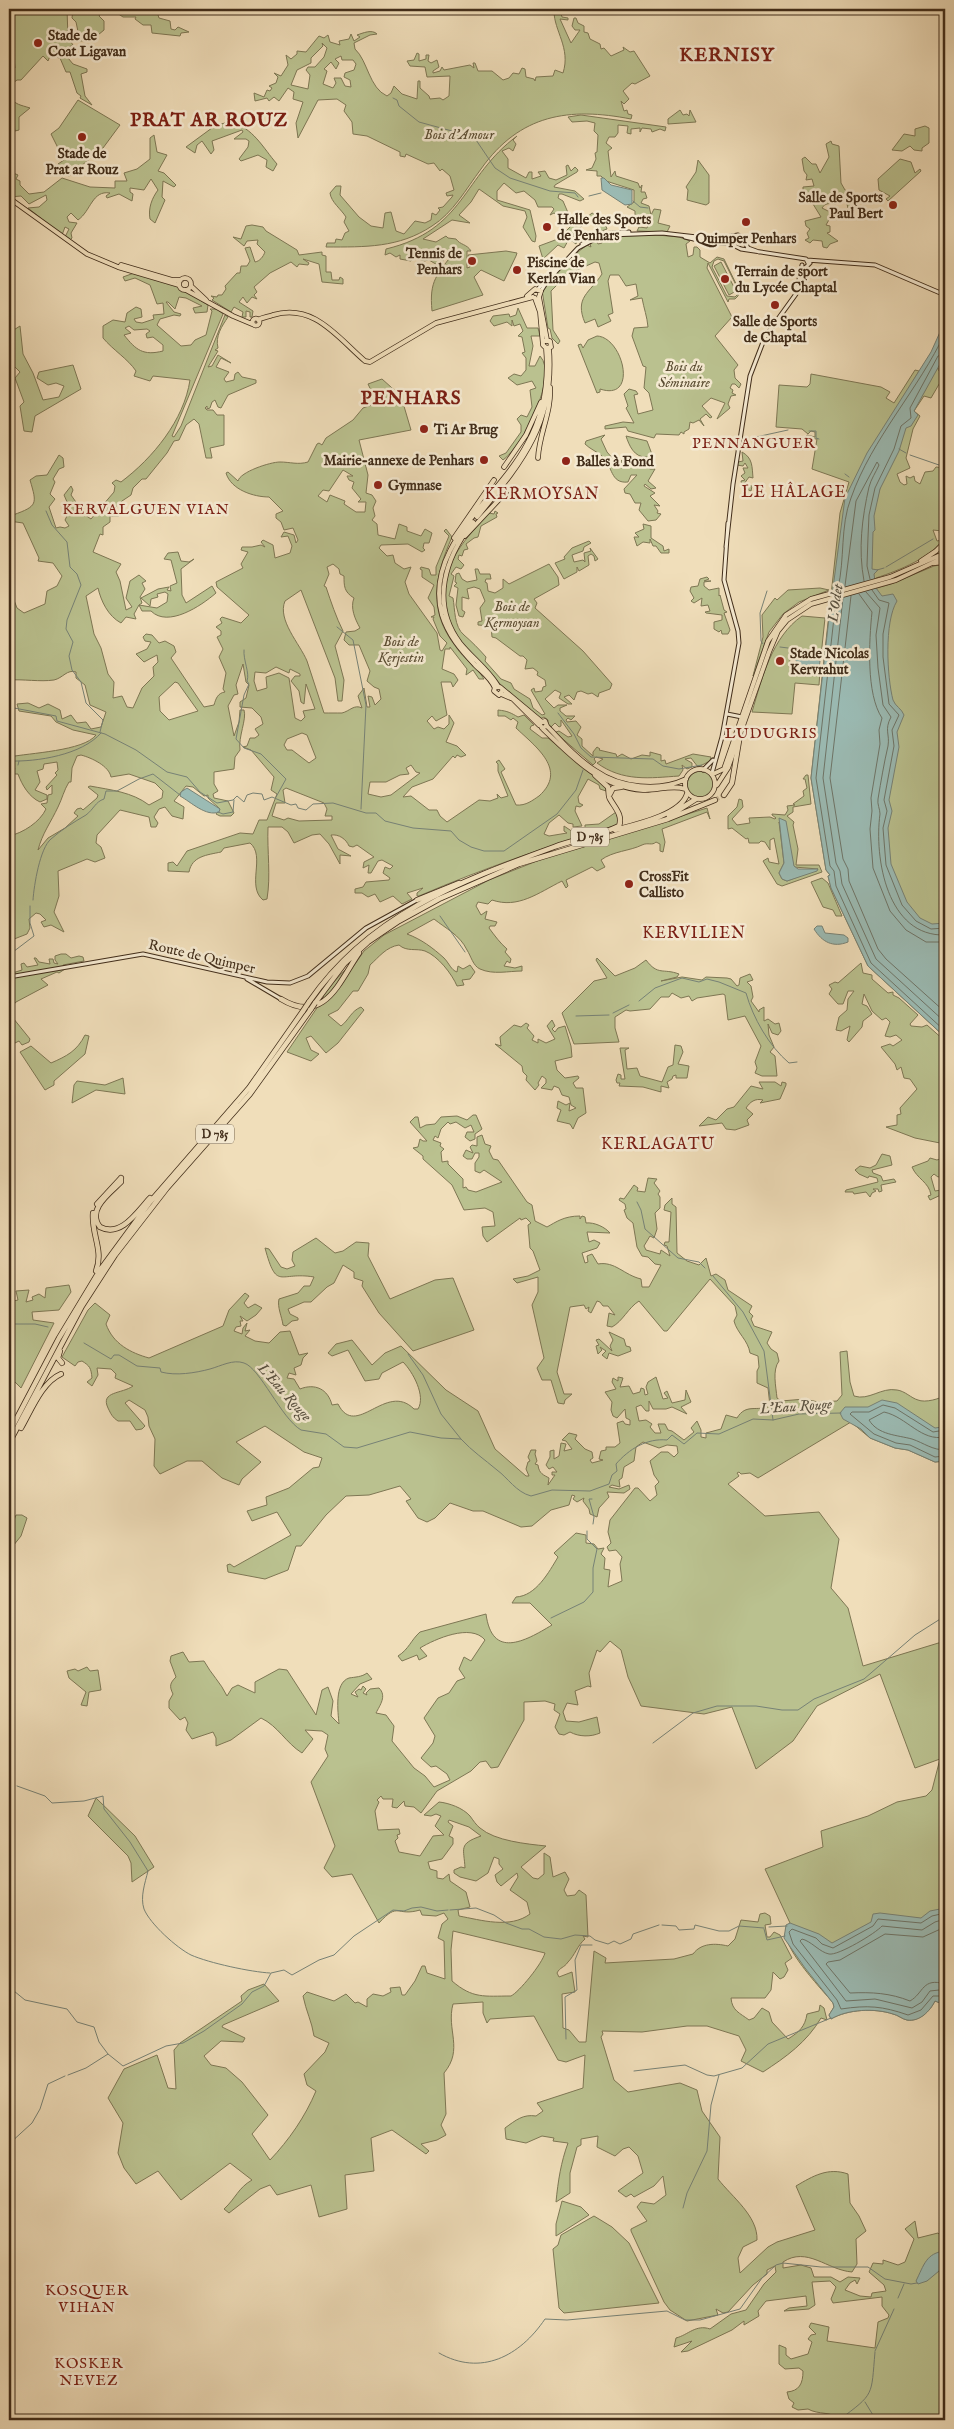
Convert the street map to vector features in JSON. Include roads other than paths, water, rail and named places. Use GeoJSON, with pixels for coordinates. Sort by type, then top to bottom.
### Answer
{"type":"FeatureCollection","features":[{"type":"Feature","properties":{"kind":"highway"},"geometry":{"type":"LineString","coordinates":[[724,795],[732,783],[740,735]]}},
{"type":"Feature","properties":{"kind":"highway"},"geometry":{"type":"LineString","coordinates":[[595,775],[607,786],[609,797],[620,818],[625,823],[641,822]]}},
{"type":"Feature","properties":{"kind":"highway"},"geometry":{"type":"LineString","coordinates":[[609,797],[612,789],[621,786]]}},
{"type":"Feature","properties":{"kind":"highway","name":"D 785"},"geometry":{"type":"LineString","coordinates":[[11,1435],[93,1287],[125,1241],[167,1188],[250,1094],[311,1009],[312,1002],[337,967],[372,934],[415,907],[474,878],[538,853],[641,822],[676,808],[684,800],[686,792]]}},
{"type":"Feature","properties":{"kind":"highway","name":"D 785"},"geometry":{"type":"LineString","coordinates":[[637,828],[669,816],[696,799]]}},
{"type":"Feature","properties":{"kind":"highway","name":"D 785"},"geometry":{"type":"LineString","coordinates":[[9,1443],[11,1435],[92,1282],[122,1238],[249,1088],[303,1011],[364,945],[408,916],[493,874],[559,851],[668,819],[715,800]]}},
{"type":"Feature","properties":{"kind":"highway"},"geometry":{"type":"LineString","coordinates":[[538,853],[617,827],[620,818]]}},
{"type":"Feature","properties":{"kind":"highway"},"geometry":{"type":"LineString","coordinates":[[416,900],[474,878]]}},
{"type":"Feature","properties":{"kind":"highway"},"geometry":{"type":"LineString","coordinates":[[281,998],[303,1006],[328,999],[341,984],[364,945]]}},
{"type":"Feature","properties":{"kind":"highway"},"geometry":{"type":"LineString","coordinates":[[92,1282],[100,1258],[92,1218],[97,1203],[121,1178],[121,1182],[99,1205],[95,1214],[98,1225],[114,1230],[123,1226],[153,1195],[159,1192]]}},
{"type":"Feature","properties":{"kind":"highway"},"geometry":{"type":"LineString","coordinates":[[62,1363],[58,1356],[65,1338]]}},
{"type":"Feature","properties":{"kind":"highway"},"geometry":{"type":"LineString","coordinates":[[11,1435],[18,1433],[46,1387],[54,1378],[61,1374]]}},
{"type":"Feature","properties":{"kind":"main road"},"geometry":{"type":"LineString","coordinates":[[9,198],[73,246],[102,261],[179,285],[181,288],[242,320],[255,321],[287,312],[307,315],[319,321],[365,361],[371,362],[432,323],[535,296],[550,274],[588,240],[601,234],[680,235],[712,239],[742,236],[748,248],[759,252]]}},
{"type":"Feature","properties":{"kind":"main road"},"geometry":{"type":"LineString","coordinates":[[680,235],[707,242],[732,244],[759,252],[797,258],[804,263],[816,261],[875,265],[945,295]]}},
{"type":"Feature","properties":{"kind":"main road"},"geometry":{"type":"LineString","coordinates":[[732,244],[734,236]]}},
{"type":"Feature","properties":{"kind":"main road"},"geometry":{"type":"LineString","coordinates":[[737,247],[744,242]]}},
{"type":"Feature","properties":{"kind":"main road"},"geometry":{"type":"LineString","coordinates":[[102,261],[147,271],[172,280],[189,280],[195,292],[219,308]]}},
{"type":"Feature","properties":{"kind":"main road"},"geometry":{"type":"LineString","coordinates":[[717,785],[712,773],[726,714],[739,638],[725,586],[726,547],[748,384],[766,336],[794,298],[804,263]]}},
{"type":"Feature","properties":{"kind":"main road"},"geometry":{"type":"LineString","coordinates":[[179,285],[181,280]]}},
{"type":"Feature","properties":{"kind":"main road"},"geometry":{"type":"LineString","coordinates":[[186,290],[191,286]]}},
{"type":"Feature","properties":{"kind":"main road"},"geometry":{"type":"LineString","coordinates":[[535,296],[539,290]]}},
{"type":"Feature","properties":{"kind":"main road"},"geometry":{"type":"LineString","coordinates":[[535,296],[546,340],[543,345],[548,348]]}},
{"type":"Feature","properties":{"kind":"main road"},"geometry":{"type":"LineString","coordinates":[[450,549],[525,449],[536,425],[545,396],[548,348],[552,343],[546,340]]}},
{"type":"Feature","properties":{"kind":"main road"},"geometry":{"type":"LineString","coordinates":[[538,458],[539,442],[551,397],[548,348]]}},
{"type":"Feature","properties":{"kind":"main road"},"geometry":{"type":"LineString","coordinates":[[502,692],[495,693],[497,687],[489,673],[460,642],[445,610],[443,594],[444,576],[450,558],[459,541],[530,448],[543,417],[550,380]]}},
{"type":"Feature","properties":{"kind":"main road"},"geometry":{"type":"LineString","coordinates":[[504,467],[526,435],[545,396]]}},
{"type":"Feature","properties":{"kind":"main road"},"geometry":{"type":"LineString","coordinates":[[494,480],[456,534],[444,563],[440,583],[442,616],[456,644],[497,687],[514,699],[581,760],[603,775],[643,787],[667,785],[686,779],[693,772],[703,770],[712,773],[724,769],[768,641],[786,615],[798,606],[886,580],[928,565],[945,556]]}},
{"type":"Feature","properties":{"kind":"main road"},"geometry":{"type":"LineString","coordinates":[[459,541],[508,490]]}},
{"type":"Feature","properties":{"kind":"main road"},"geometry":{"type":"LineString","coordinates":[[904,571],[934,554],[945,542]]}},
{"type":"Feature","properties":{"kind":"main road"},"geometry":{"type":"LineString","coordinates":[[886,580],[945,553]]}},
{"type":"Feature","properties":{"kind":"main road"},"geometry":{"type":"LineString","coordinates":[[928,565],[945,562]]}},
{"type":"Feature","properties":{"kind":"main road"},"geometry":{"type":"LineString","coordinates":[[540,723],[545,721],[545,727],[595,775],[621,786],[646,790],[677,786],[696,799],[710,795],[727,769],[762,669],[778,632],[787,620],[800,609],[823,598]]}},
{"type":"Feature","properties":{"kind":"main road"},"geometry":{"type":"LineString","coordinates":[[726,714],[742,716]]}},
{"type":"Feature","properties":{"kind":"main road"},"geometry":{"type":"LineString","coordinates":[[703,770],[712,761],[719,748]]}},
{"type":"Feature","properties":{"kind":"main road"},"geometry":{"type":"LineString","coordinates":[[686,779],[686,792]]}},
{"type":"Feature","properties":{"kind":"main road","name":"Route de Quimper"},"geometry":{"type":"LineString","coordinates":[[9,977],[130,954],[149,954],[277,984],[293,983],[308,976],[361,931],[416,900]]}},
{"type":"Feature","properties":{"kind":"main road"},"geometry":{"type":"LineString","coordinates":[[241,976],[281,998]]}},
{"type":"Feature","properties":{"kind":"water"},"geometry":{"type":"Polygon","coordinates":[[[601,178],[604,178],[611,185],[632,190],[632,204],[625,205],[602,190],[601,178]]]}},
{"type":"Feature","properties":{"kind":"water","name":"L'Odet"},"geometry":{"type":"Polygon","coordinates":[[[945,321],[945,355],[914,411],[918,415],[911,426],[906,428],[899,451],[880,489],[874,516],[875,530],[873,532],[872,569],[878,570],[874,574],[876,588],[882,596],[893,594],[897,601],[893,610],[888,635],[888,664],[893,700],[904,715],[897,732],[899,747],[889,800],[892,811],[888,828],[891,864],[907,902],[920,918],[932,924],[945,923],[945,1037],[868,966],[831,888],[828,876],[830,875],[826,870],[811,778],[845,498],[867,453],[931,352],[945,321]]]}},
{"type":"Feature","properties":{"kind":"water"},"geometry":{"type":"Polygon","coordinates":[[[793,654],[810,656],[820,661],[819,669],[802,668],[792,656],[793,654]]]}},
{"type":"Feature","properties":{"kind":"water"},"geometry":{"type":"Polygon","coordinates":[[[187,788],[220,809],[219,812],[204,811],[180,796],[181,792],[187,788]]]}},
{"type":"Feature","properties":{"kind":"water"},"geometry":{"type":"Polygon","coordinates":[[[779,818],[786,821],[794,866],[798,869],[818,869],[817,871],[787,881],[782,879],[779,873],[784,863],[779,818]]]}},
{"type":"Feature","properties":{"kind":"water"},"geometry":{"type":"Polygon","coordinates":[[[817,926],[822,926],[825,933],[844,935],[848,938],[848,942],[843,944],[828,943],[814,929],[817,926]]]}},
{"type":"Feature","properties":{"kind":"water"},"geometry":{"type":"Polygon","coordinates":[[[882,1400],[897,1403],[935,1428],[942,1427],[945,1420],[945,1461],[935,1462],[908,1450],[895,1448],[870,1438],[861,1429],[843,1419],[840,1413],[845,1407],[868,1407],[882,1400]]]}},
{"type":"Feature","properties":{"kind":"water"},"geometry":{"type":"Polygon","coordinates":[[[945,1908],[945,2005],[935,2001],[924,2015],[912,2020],[886,2012],[870,2010],[853,2011],[831,2019],[829,2015],[834,2007],[833,2003],[784,1938],[786,1925],[790,1923],[819,1934],[832,1943],[871,1922],[873,1914],[880,1913],[921,1918],[930,1911],[945,1908]]]}},
{"type":"Feature","properties":{"kind":"water"},"geometry":{"type":"Polygon","coordinates":[[[945,2251],[945,2266],[927,2281],[918,2284],[916,2281],[926,2261],[934,2254],[945,2251]]]}},
{"type":"Feature","properties":{"kind":"waterway"},"geometry":{"type":"LineString","coordinates":[[393,98],[397,100],[399,106],[419,122],[474,137],[495,168],[510,178],[550,191],[575,193],[578,197]]}},
{"type":"Feature","properties":{"kind":"waterway"},"geometry":{"type":"LineString","coordinates":[[589,196],[601,193]]}},
{"type":"Feature","properties":{"kind":"waterway"},"geometry":{"type":"LineString","coordinates":[[633,201],[640,207],[648,208]]}},
{"type":"Feature","properties":{"kind":"waterway"},"geometry":{"type":"LineString","coordinates":[[756,437],[788,430]]}},
{"type":"Feature","properties":{"kind":"waterway"},"geometry":{"type":"LineString","coordinates":[[809,431],[816,431],[816,438],[819,439]]}},
{"type":"Feature","properties":{"kind":"waterway"},"geometry":{"type":"LineString","coordinates":[[899,449],[906,453]]}},
{"type":"Feature","properties":{"kind":"waterway"},"geometry":{"type":"LineString","coordinates":[[910,455],[939,465]]}},
{"type":"Feature","properties":{"kind":"waterway"},"geometry":{"type":"LineString","coordinates":[[845,474],[849,477]]}},
{"type":"Feature","properties":{"kind":"waterway"},"geometry":{"type":"LineString","coordinates":[[939,532],[943,530],[945,510]]}},
{"type":"Feature","properties":{"kind":"waterway"},"geometry":{"type":"LineString","coordinates":[[46,511],[52,525],[67,542],[70,567],[77,574],[81,585],[67,620],[66,629],[73,642],[69,656],[72,670],[81,682],[86,703],[103,720],[100,732]]}},
{"type":"Feature","properties":{"kind":"waterway"},"geometry":{"type":"LineString","coordinates":[[886,567],[933,539]]}},
{"type":"Feature","properties":{"kind":"waterway"},"geometry":{"type":"LineString","coordinates":[[877,570],[884,568]]}},
{"type":"Feature","properties":{"kind":"waterway"},"geometry":{"type":"LineString","coordinates":[[763,644],[761,641],[760,613],[767,591]]}},
{"type":"Feature","properties":{"kind":"waterway"},"geometry":{"type":"LineString","coordinates":[[337,627],[353,640],[366,705],[361,809]]}},
{"type":"Feature","properties":{"kind":"waterway"},"geometry":{"type":"LineString","coordinates":[[780,647],[788,648]]}},
{"type":"Feature","properties":{"kind":"waterway"},"geometry":{"type":"LineString","coordinates":[[244,650],[248,674],[247,681],[249,684],[244,695],[236,739],[244,748],[261,754],[286,779],[276,797]]}},
{"type":"Feature","properties":{"kind":"waterway"},"geometry":{"type":"LineString","coordinates":[[790,651],[793,654]]}},
{"type":"Feature","properties":{"kind":"waterway"},"geometry":{"type":"LineString","coordinates":[[9,707],[56,716],[57,721],[105,734],[136,750],[167,772],[187,777],[200,792],[217,803],[233,800],[237,796],[244,802],[247,795],[253,793],[262,794],[264,800],[272,797],[291,805],[296,804],[298,808],[306,810],[313,804],[333,803],[366,813],[376,813],[385,821],[413,828],[451,831],[459,840],[471,847],[484,851],[504,851],[557,814],[576,790],[583,770]]}},
{"type":"Feature","properties":{"kind":"waterway"},"geometry":{"type":"LineString","coordinates":[[558,713],[574,734],[581,748],[591,757],[653,759],[663,766],[679,769],[702,765]]}},
{"type":"Feature","properties":{"kind":"waterway"},"geometry":{"type":"LineString","coordinates":[[9,761],[58,756],[83,747],[101,733]]}},
{"type":"Feature","properties":{"kind":"waterway"},"geometry":{"type":"LineString","coordinates":[[18,765],[19,761]]}},
{"type":"Feature","properties":{"kind":"waterway"},"geometry":{"type":"LineString","coordinates":[[9,772],[15,769]]}},
{"type":"Feature","properties":{"kind":"waterway"},"geometry":{"type":"LineString","coordinates":[[33,900],[38,867],[47,844],[59,832],[89,813],[104,799],[106,791],[117,791],[153,774],[180,795]]}},
{"type":"Feature","properties":{"kind":"waterway"},"geometry":{"type":"LineString","coordinates":[[218,812],[223,814],[233,812],[234,800]]}},
{"type":"Feature","properties":{"kind":"waterway"},"geometry":{"type":"LineString","coordinates":[[9,955],[34,936],[30,923],[30,906]]}},
{"type":"Feature","properties":{"kind":"waterway"},"geometry":{"type":"LineString","coordinates":[[440,916],[465,952]]}},
{"type":"Feature","properties":{"kind":"waterway"},"geometry":{"type":"LineString","coordinates":[[639,1001],[655,988],[682,978],[699,982],[707,979],[719,982],[746,993],[757,1022],[768,1040],[789,1063],[797,1062]]}},
{"type":"Feature","properties":{"kind":"waterway"},"geometry":{"type":"LineString","coordinates":[[613,1013],[629,1005]]}},
{"type":"Feature","properties":{"kind":"waterway"},"geometry":{"type":"LineString","coordinates":[[576,1016],[609,1015]]}},
{"type":"Feature","properties":{"kind":"waterway"},"geometry":{"type":"LineString","coordinates":[[637,1202],[641,1210],[645,1229],[678,1258],[699,1262],[705,1268]]}},
{"type":"Feature","properties":{"kind":"waterway"},"geometry":{"type":"LineString","coordinates":[[713,1276],[743,1312],[764,1351],[773,1420]]}},
{"type":"Feature","properties":{"kind":"waterway","name":"L'Eau Rouge"},"geometry":{"type":"LineString","coordinates":[[9,1324],[35,1324],[48,1327]]}},
{"type":"Feature","properties":{"kind":"waterway","name":"L'Eau Rouge"},"geometry":{"type":"LineString","coordinates":[[84,1343],[111,1359],[114,1355],[119,1355],[137,1366],[160,1368],[161,1372],[167,1373],[192,1373],[231,1362],[244,1363],[257,1374],[293,1424],[301,1430],[326,1434],[344,1447],[357,1448],[410,1432],[441,1438],[461,1439],[517,1488],[531,1496],[552,1490],[590,1491],[609,1484],[612,1475],[617,1471],[616,1464],[633,1449],[652,1441],[667,1440],[672,1435],[684,1444],[697,1433],[719,1434],[753,1419],[773,1420],[799,1414],[841,1413]]}},
{"type":"Feature","properties":{"kind":"waterway"},"geometry":{"type":"LineString","coordinates":[[408,1354],[423,1375],[441,1414],[461,1439]]}},
{"type":"Feature","properties":{"kind":"waterway"},"geometry":{"type":"LineString","coordinates":[[592,1499],[589,1499],[594,1517],[593,1524]]}},
{"type":"Feature","properties":{"kind":"waterway"},"geometry":{"type":"LineString","coordinates":[[551,1618],[584,1602],[593,1592],[593,1568],[597,1549],[587,1539],[587,1531]]}},
{"type":"Feature","properties":{"kind":"waterway"},"geometry":{"type":"LineString","coordinates":[[653,1743],[693,1713],[717,1706],[756,1706],[782,1710],[798,1710],[814,1699],[864,1679],[915,1635],[945,1616]]}},
{"type":"Feature","properties":{"kind":"waterway"},"geometry":{"type":"LineString","coordinates":[[17,1786],[45,1796],[52,1803],[84,1801],[103,1796],[104,1809],[130,1842],[148,1871],[143,1890],[143,1904],[152,1922],[172,1941],[191,1955],[230,1967],[270,1973]]}},
{"type":"Feature","properties":{"kind":"waterway"},"geometry":{"type":"LineString","coordinates":[[68,2075],[86,2068],[108,2054],[123,2066],[166,2046],[183,2043],[204,2031],[242,2004],[252,1992],[264,1986],[271,1973],[284,1970],[292,1975],[319,1960],[334,1955],[354,1936],[393,1910],[404,1911],[421,1907],[437,1911],[448,1910]]}},
{"type":"Feature","properties":{"kind":"waterway"},"geometry":{"type":"LineString","coordinates":[[450,1910],[476,1908],[494,1915],[506,1923],[522,1929],[529,1929],[544,1937],[561,1939],[575,1935],[590,1936],[595,1940],[608,1944],[614,1941],[620,1944],[631,1939],[633,1934],[659,1925]]}},
{"type":"Feature","properties":{"kind":"waterway"},"geometry":{"type":"LineString","coordinates":[[662,1925],[676,1926],[679,1930],[694,1929],[695,1925],[719,1931],[729,1931],[739,1926],[764,1928]]}},
{"type":"Feature","properties":{"kind":"waterway"},"geometry":{"type":"LineString","coordinates":[[769,1927],[787,1926]]}},
{"type":"Feature","properties":{"kind":"waterway"},"geometry":{"type":"LineString","coordinates":[[764,1929],[767,1940],[785,1936]]}},
{"type":"Feature","properties":{"kind":"waterway"},"geometry":{"type":"LineString","coordinates":[[566,2039],[565,1997],[577,1990],[575,1960],[581,1945],[592,1945]]}},
{"type":"Feature","properties":{"kind":"waterway"},"geometry":{"type":"LineString","coordinates":[[9,1992],[14,1991],[25,2000],[67,2009],[77,2022],[94,2027],[99,2042],[108,2054]]}},
{"type":"Feature","properties":{"kind":"waterway"},"geometry":{"type":"LineString","coordinates":[[634,2071],[685,2065],[707,2075],[714,2076],[742,2068],[768,2044],[831,2018]]}},
{"type":"Feature","properties":{"kind":"waterway"},"geometry":{"type":"LineString","coordinates":[[683,2208],[687,2193],[707,2151],[711,2105],[719,2075]]}},
{"type":"Feature","properties":{"kind":"waterway"},"geometry":{"type":"LineString","coordinates":[[9,2144],[32,2123],[40,2109],[48,2084],[65,2076]]}},
{"type":"Feature","properties":{"kind":"waterway"},"geometry":{"type":"LineString","coordinates":[[439,2353],[455,2360],[470,2363],[484,2363],[498,2359],[524,2343],[545,2319],[567,2320],[667,2311],[685,2320],[700,2320],[740,2309],[762,2278],[776,2265],[783,2263],[821,2267],[868,2267],[885,2279],[911,2284],[917,2283]]}},
{"type":"Feature","properties":{"kind":"waterway"},"geometry":{"type":"LineString","coordinates":[[898,2298],[904,2284]]}},
{"type":"Feature","properties":{"kind":"waterway"},"geometry":{"type":"LineString","coordinates":[[875,2351],[894,2309]]}},
{"type":"Feature","properties":{"kind":"waterway"},"geometry":{"type":"LineString","coordinates":[[839,2420],[869,2393],[873,2378],[875,2352]]}},
{"type":"Feature","properties":{"kind":"waterway"},"geometry":{"type":"LineString","coordinates":[[865,2402],[876,2420]]}},
{"type":"Feature","properties":{"kind":"tunnel"},"geometry":{"type":"LineString","coordinates":[[715,800],[724,795]]}},
{"type":"Feature","properties":{"kind":"place","name":"Stade de Coat Ligavan"},"geometry":{"type":"Point","coordinates":[38,43]}},
{"type":"Feature","properties":{"kind":"place","name":"Stade de Prat ar Rouz"},"geometry":{"type":"Point","coordinates":[82,137]}},
{"type":"Feature","properties":{"kind":"place","name":"Salle de Sports Paul Bert"},"geometry":{"type":"Point","coordinates":[893,205]}},
{"type":"Feature","properties":{"kind":"place","name":"Quimper Penhars"},"geometry":{"type":"Point","coordinates":[746,222]}},
{"type":"Feature","properties":{"kind":"place","name":"Halle des Sports de Penhars"},"geometry":{"type":"Point","coordinates":[547,227]}},
{"type":"Feature","properties":{"kind":"place","name":"Tennis de Penhars"},"geometry":{"type":"Point","coordinates":[472,261]}},
{"type":"Feature","properties":{"kind":"place","name":"Piscine de Kerlan Vian"},"geometry":{"type":"Point","coordinates":[517,270]}},
{"type":"Feature","properties":{"kind":"place","name":"Terrain de sport du Lycée Chaptal"},"geometry":{"type":"Point","coordinates":[725,279]}},
{"type":"Feature","properties":{"kind":"place","name":"Salle de Sports de Chaptal"},"geometry":{"type":"Point","coordinates":[775,305]}},
{"type":"Feature","properties":{"kind":"place","name":"Ti Ar Brug"},"geometry":{"type":"Point","coordinates":[424,429]}},
{"type":"Feature","properties":{"kind":"place","name":"Mairie-annexe de Penhars"},"geometry":{"type":"Point","coordinates":[484,460]}},
{"type":"Feature","properties":{"kind":"place","name":"Balles à Fond"},"geometry":{"type":"Point","coordinates":[566,461]}},
{"type":"Feature","properties":{"kind":"place","name":"Gymnase"},"geometry":{"type":"Point","coordinates":[378,485]}},
{"type":"Feature","properties":{"kind":"place","name":"Stade Nicolas Kervrahut"},"geometry":{"type":"Point","coordinates":[780,661]}},
{"type":"Feature","properties":{"kind":"place","name":"CrossFit Callisto"},"geometry":{"type":"Point","coordinates":[629,884]}},
{"type":"Feature","properties":{"kind":"district","name":"KERNISY"},"geometry":{"type":"Point","coordinates":[727,54]}},
{"type":"Feature","properties":{"kind":"district","name":"PRAT AR ROUZ"},"geometry":{"type":"Point","coordinates":[209,119]}},
{"type":"Feature","properties":{"kind":"district","name":"PENHARS"},"geometry":{"type":"Point","coordinates":[411,397]}},
{"type":"Feature","properties":{"kind":"district","name":"PENNANGUER"},"geometry":{"type":"Point","coordinates":[754,443]}},
{"type":"Feature","properties":{"kind":"district","name":"LE HÂLAGE"},"geometry":{"type":"Point","coordinates":[794,491]}},
{"type":"Feature","properties":{"kind":"district","name":"KERMOYSAN"},"geometry":{"type":"Point","coordinates":[542,493]}},
{"type":"Feature","properties":{"kind":"district","name":"KERVALGUEN VIAN"},"geometry":{"type":"Point","coordinates":[146,509]}},
{"type":"Feature","properties":{"kind":"district","name":"LUDUGRIS"},"geometry":{"type":"Point","coordinates":[771,733]}},
{"type":"Feature","properties":{"kind":"district","name":"KERVILIEN"},"geometry":{"type":"Point","coordinates":[694,932]}},
{"type":"Feature","properties":{"kind":"district","name":"KERLAGATU"},"geometry":{"type":"Point","coordinates":[658,1143]}},
{"type":"Feature","properties":{"kind":"district","name":"KOSQUER VIHAN"},"geometry":{"type":"Point","coordinates":[87,2298]}},
{"type":"Feature","properties":{"kind":"district","name":"KOSKER NEVEZ"},"geometry":{"type":"Point","coordinates":[89,2372]}},
{"type":"Feature","properties":{"kind":"park label","name":"Bois d'Amour"},"geometry":{"type":"Point","coordinates":[459,134]}},
{"type":"Feature","properties":{"kind":"park label","name":"Bois du Séminaire"},"geometry":{"type":"Point","coordinates":[684,374]}},
{"type":"Feature","properties":{"kind":"park label","name":"Bois de Kermoysan"},"geometry":{"type":"Point","coordinates":[512,614]}},
{"type":"Feature","properties":{"kind":"park label","name":"Bois de Kerjestin"},"geometry":{"type":"Point","coordinates":[401,650]}}]}
